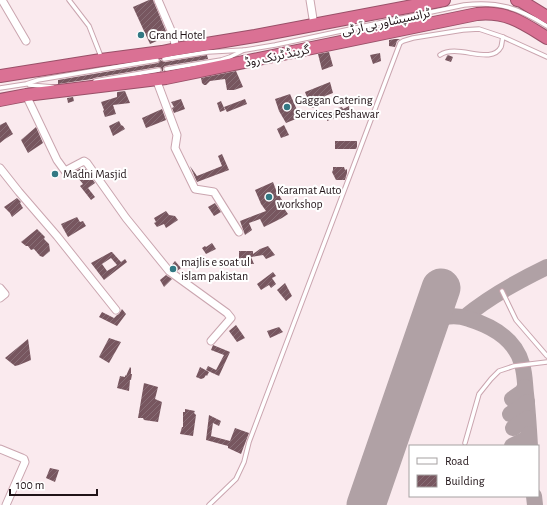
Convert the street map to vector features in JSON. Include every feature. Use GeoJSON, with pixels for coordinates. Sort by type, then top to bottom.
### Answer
{"type":"FeatureCollection","features":[{"type":"Feature","properties":{"kind":"highway","name":"گرینڈ ٹرنک روڈ"},"geometry":{"type":"LineString","coordinates":[[0,76],[162,52],[444,0]]}},
{"type":"Feature","properties":{"kind":"highway"},"geometry":{"type":"LineString","coordinates":[[516,0],[521,1],[547,17]]}},
{"type":"Feature","properties":{"kind":"highway","name":"گرینڈ ٹرنک روڈ"},"geometry":{"type":"LineString","coordinates":[[0,100],[23,90],[157,75],[189,74],[477,14],[487,13],[505,16],[525,24],[547,38]]}},
{"type":"Feature","properties":{"kind":"street"},"geometry":{"type":"LineString","coordinates":[[2,0],[26,41]]}},
{"type":"Feature","properties":{"kind":"street"},"geometry":{"type":"LineString","coordinates":[[158,0],[176,49]]}},
{"type":"Feature","properties":{"kind":"street"},"geometry":{"type":"LineString","coordinates":[[310,0],[314,25]]}},
{"type":"Feature","properties":{"kind":"street"},"geometry":{"type":"LineString","coordinates":[[368,15],[432,0]]}},
{"type":"Feature","properties":{"kind":"street"},"geometry":{"type":"LineString","coordinates":[[157,75],[177,134],[175,148],[195,189],[214,192],[239,232]]}},
{"type":"Feature","properties":{"kind":"street"},"geometry":{"type":"LineString","coordinates":[[23,90],[57,160],[65,171],[84,161],[87,163],[126,218],[169,271],[227,313],[231,318],[211,341]]}},
{"type":"Feature","properties":{"kind":"street"},"geometry":{"type":"LineString","coordinates":[[0,168],[116,310]]}},
{"type":"Feature","properties":{"kind":"street"},"geometry":{"type":"LineString","coordinates":[[0,288],[5,294],[0,298]]}},
{"type":"Feature","properties":{"kind":"street"},"geometry":{"type":"LineString","coordinates":[[0,449],[24,459],[25,462],[6,505]]}},
{"type":"Feature","properties":{"kind":"lane"},"geometry":{"type":"LineString","coordinates":[[69,0],[89,26],[101,60]]}},
{"type":"Feature","properties":{"kind":"lane","name":"ٹرانسپشاور بی آر ٹی"},"geometry":{"type":"LineString","coordinates":[[164,59],[208,52],[245,50],[474,4],[493,4],[513,8],[527,14],[547,26]]}},
{"type":"Feature","properties":{"kind":"lane"},"geometry":{"type":"LineString","coordinates":[[209,505],[236,479],[244,462],[249,442],[400,43],[413,38],[479,29],[503,37],[547,57]]}},
{"type":"Feature","properties":{"kind":"lane"},"geometry":{"type":"LineString","coordinates":[[440,55],[454,50],[487,55],[498,50],[503,37]]}},
{"type":"Feature","properties":{"kind":"lane","name":"ٹرانسپشاور بی آر ٹی"},"geometry":{"type":"LineString","coordinates":[[166,69],[220,60],[245,50]]}},
{"type":"Feature","properties":{"kind":"lane"},"geometry":{"type":"LineString","coordinates":[[23,90],[38,80],[156,60]]}},
{"type":"Feature","properties":{"kind":"lane"},"geometry":{"type":"LineString","coordinates":[[89,82],[157,75]]}},
{"type":"Feature","properties":{"kind":"lane"},"geometry":{"type":"LineString","coordinates":[[0,88],[23,90],[60,86]]}},
{"type":"Feature","properties":{"kind":"lane"},"geometry":{"type":"LineString","coordinates":[[502,291],[516,320],[547,356]]}},
{"type":"Feature","properties":{"kind":"lane"},"geometry":{"type":"LineString","coordinates":[[465,444],[479,394],[490,379],[499,371],[514,366],[547,362]]}},
{"type":"Feature","properties":{"kind":"building","name":"Grand Hotel"},"geometry":{"type":"Polygon","coordinates":[[[149,0],[153,0],[168,36],[150,44],[133,7],[149,0]]]}},
{"type":"Feature","properties":{"kind":"building"},"geometry":{"type":"Polygon","coordinates":[[[400,39],[397,41],[395,47],[389,46],[389,40],[400,39]]]}},
{"type":"Feature","properties":{"kind":"building"},"geometry":{"type":"Polygon","coordinates":[[[329,52],[333,66],[322,70],[318,54],[329,52]]]}},
{"type":"Feature","properties":{"kind":"building"},"geometry":{"type":"Polygon","coordinates":[[[380,53],[381,61],[373,64],[370,55],[380,53]]]}},
{"type":"Feature","properties":{"kind":"building"},"geometry":{"type":"Polygon","coordinates":[[[207,55],[208,59],[165,66],[163,71],[158,67],[58,84],[58,80],[158,63],[160,60],[165,62],[207,55]]]}},
{"type":"Feature","properties":{"kind":"building"},"geometry":{"type":"Polygon","coordinates":[[[448,55],[453,57],[451,62],[445,60],[448,55]]]}},
{"type":"Feature","properties":{"kind":"building"},"geometry":{"type":"Polygon","coordinates":[[[236,71],[243,87],[234,90],[227,90],[225,79],[210,81],[206,85],[202,83],[201,78],[236,71]]]}},
{"type":"Feature","properties":{"kind":"building"},"geometry":{"type":"Polygon","coordinates":[[[330,82],[333,93],[325,96],[327,102],[312,108],[305,92],[330,82]]]}},
{"type":"Feature","properties":{"kind":"building"},"geometry":{"type":"Polygon","coordinates":[[[125,91],[130,103],[113,105],[116,114],[105,117],[101,102],[117,97],[117,92],[125,91]]]}},
{"type":"Feature","properties":{"kind":"building","name":"Gaggan Catering Services Peshawar"},"geometry":{"type":"Polygon","coordinates":[[[290,94],[298,112],[305,110],[308,114],[286,123],[279,111],[275,99],[290,94]]]}},
{"type":"Feature","properties":{"kind":"building"},"geometry":{"type":"Polygon","coordinates":[[[73,97],[74,101],[68,103],[67,98],[73,97]]]}},
{"type":"Feature","properties":{"kind":"building"},"geometry":{"type":"Polygon","coordinates":[[[181,99],[185,109],[174,113],[172,108],[174,107],[171,102],[181,99]]]}},
{"type":"Feature","properties":{"kind":"building"},"geometry":{"type":"Polygon","coordinates":[[[245,99],[247,104],[227,112],[224,107],[245,99]]]}},
{"type":"Feature","properties":{"kind":"building"},"geometry":{"type":"Polygon","coordinates":[[[221,101],[225,110],[220,112],[217,103],[221,101]]]}},
{"type":"Feature","properties":{"kind":"building"},"geometry":{"type":"Polygon","coordinates":[[[349,106],[350,112],[327,121],[327,116],[338,110],[338,108],[342,107],[343,109],[349,106]]]}},
{"type":"Feature","properties":{"kind":"building"},"geometry":{"type":"Polygon","coordinates":[[[162,109],[166,120],[146,128],[142,118],[162,109]]]}},
{"type":"Feature","properties":{"kind":"building"},"geometry":{"type":"Polygon","coordinates":[[[119,121],[125,129],[113,136],[109,126],[119,121]]]}},
{"type":"Feature","properties":{"kind":"building"},"geometry":{"type":"Polygon","coordinates":[[[6,122],[13,134],[0,143],[0,125],[6,122]]]}},
{"type":"Feature","properties":{"kind":"building"},"geometry":{"type":"Polygon","coordinates":[[[284,125],[289,135],[281,138],[277,129],[284,125]]]}},
{"type":"Feature","properties":{"kind":"building"},"geometry":{"type":"Polygon","coordinates":[[[36,127],[43,143],[28,153],[21,140],[36,127]]]}},
{"type":"Feature","properties":{"kind":"building"},"geometry":{"type":"Polygon","coordinates":[[[335,141],[357,141],[357,147],[356,149],[335,149],[335,141]]]}},
{"type":"Feature","properties":{"kind":"building"},"geometry":{"type":"Polygon","coordinates":[[[222,154],[229,170],[197,182],[190,166],[197,176],[222,166],[218,156],[222,154]]]}},
{"type":"Feature","properties":{"kind":"building"},"geometry":{"type":"Polygon","coordinates":[[[84,167],[95,183],[88,188],[95,197],[91,200],[80,186],[83,184],[73,172],[84,167]]]}},
{"type":"Feature","properties":{"kind":"building"},"geometry":{"type":"Polygon","coordinates":[[[333,167],[344,167],[345,170],[347,169],[345,180],[336,180],[332,172],[333,167]]]}},
{"type":"Feature","properties":{"kind":"building","name":"Karamat Auto workshop"},"geometry":{"type":"Polygon","coordinates":[[[273,182],[285,205],[283,207],[288,214],[264,227],[260,219],[249,223],[252,230],[245,235],[240,221],[266,211],[255,190],[273,182]]]}},
{"type":"Feature","properties":{"kind":"building"},"geometry":{"type":"Polygon","coordinates":[[[17,198],[21,202],[20,203],[23,208],[12,217],[4,207],[17,198]]]}},
{"type":"Feature","properties":{"kind":"building"},"geometry":{"type":"Polygon","coordinates":[[[215,203],[221,212],[214,216],[208,207],[215,203]]]}},
{"type":"Feature","properties":{"kind":"building"},"geometry":{"type":"Polygon","coordinates":[[[166,211],[169,215],[175,216],[178,220],[166,228],[164,224],[157,227],[154,223],[156,222],[154,218],[166,211]]]}},
{"type":"Feature","properties":{"kind":"building"},"geometry":{"type":"Polygon","coordinates":[[[77,217],[80,222],[83,221],[86,226],[68,237],[61,224],[77,217]]]}},
{"type":"Feature","properties":{"kind":"building"},"geometry":{"type":"Polygon","coordinates":[[[37,229],[45,237],[44,239],[49,244],[50,251],[43,257],[40,256],[34,249],[31,250],[28,246],[21,242],[37,229]]]}},
{"type":"Feature","properties":{"kind":"building"},"geometry":{"type":"Polygon","coordinates":[[[212,243],[216,249],[206,254],[202,248],[212,243]]]}},
{"type":"Feature","properties":{"kind":"building"},"geometry":{"type":"Polygon","coordinates":[[[268,246],[275,255],[266,259],[263,255],[251,257],[254,264],[239,264],[239,251],[253,251],[253,254],[268,246]]]}},
{"type":"Feature","properties":{"kind":"building"},"geometry":{"type":"Polygon","coordinates":[[[111,252],[121,262],[125,259],[127,262],[104,280],[91,263],[111,252]],[[111,258],[102,264],[107,271],[117,265],[111,258]]]}},
{"type":"Feature","properties":{"kind":"building"},"geometry":{"type":"Polygon","coordinates":[[[175,261],[181,268],[177,271],[171,266],[175,261]]]}},
{"type":"Feature","properties":{"kind":"building"},"geometry":{"type":"Polygon","coordinates":[[[273,272],[276,276],[272,278],[276,284],[271,288],[269,285],[261,290],[257,284],[273,272]]]}},
{"type":"Feature","properties":{"kind":"building"},"geometry":{"type":"Polygon","coordinates":[[[166,275],[172,279],[164,287],[160,280],[166,275]]]}},
{"type":"Feature","properties":{"kind":"building"},"geometry":{"type":"Polygon","coordinates":[[[285,283],[292,296],[286,301],[277,290],[285,283]]]}},
{"type":"Feature","properties":{"kind":"building"},"geometry":{"type":"Polygon","coordinates":[[[122,309],[126,314],[117,326],[99,317],[102,312],[114,318],[122,309]]]}},
{"type":"Feature","properties":{"kind":"building"},"geometry":{"type":"Polygon","coordinates":[[[236,325],[245,338],[237,342],[229,331],[236,325]]]}},
{"type":"Feature","properties":{"kind":"building"},"geometry":{"type":"Polygon","coordinates":[[[279,327],[283,332],[270,338],[267,331],[279,327]]]}},
{"type":"Feature","properties":{"kind":"building"},"geometry":{"type":"Polygon","coordinates":[[[109,338],[121,342],[109,363],[99,357],[109,338]]]}},
{"type":"Feature","properties":{"kind":"building"},"geometry":{"type":"Polygon","coordinates":[[[28,339],[31,360],[15,366],[5,358],[28,339]]]}},
{"type":"Feature","properties":{"kind":"building"},"geometry":{"type":"Polygon","coordinates":[[[213,345],[230,352],[219,376],[206,370],[208,366],[216,370],[224,355],[211,350],[213,345]]]}},
{"type":"Feature","properties":{"kind":"building"},"geometry":{"type":"Polygon","coordinates":[[[130,367],[132,374],[129,391],[117,388],[120,376],[125,377],[130,367]]]}},
{"type":"Feature","properties":{"kind":"building"},"geometry":{"type":"Polygon","coordinates":[[[200,367],[209,372],[207,376],[206,375],[201,379],[196,377],[200,367]]]}},
{"type":"Feature","properties":{"kind":"building"},"geometry":{"type":"Polygon","coordinates":[[[144,383],[158,387],[155,399],[162,402],[158,422],[138,418],[144,383]]]}},
{"type":"Feature","properties":{"kind":"building"},"geometry":{"type":"Polygon","coordinates":[[[185,409],[195,411],[194,413],[196,415],[193,436],[180,434],[183,427],[183,412],[185,412],[185,409]]]}},
{"type":"Feature","properties":{"kind":"building"},"geometry":{"type":"Polygon","coordinates":[[[209,415],[221,421],[219,426],[213,423],[211,436],[230,441],[235,428],[249,433],[241,454],[228,448],[228,446],[206,440],[209,415]]]}},
{"type":"Feature","properties":{"kind":"building"},"geometry":{"type":"Polygon","coordinates":[[[50,468],[59,470],[55,482],[46,478],[50,468]]]}},
{"type":"Feature","properties":{"kind":"taxiway"},"geometry":{"type":"LineString","coordinates":[[465,317],[504,289],[547,267]]}},
{"type":"Feature","properties":{"kind":"taxiway"},"geometry":{"type":"LineString","coordinates":[[427,328],[433,322],[443,318],[452,316],[460,317],[486,325],[502,335],[514,347],[519,355],[525,379],[530,445]]}},
{"type":"Feature","properties":{"kind":"taxiway"},"geometry":{"type":"LineString","coordinates":[[512,399],[522,392],[525,387]]}},
{"type":"Feature","properties":{"kind":"taxiway"},"geometry":{"type":"LineString","coordinates":[[510,414],[527,402]]}},
{"type":"Feature","properties":{"kind":"taxiway"},"geometry":{"type":"LineString","coordinates":[[513,428],[528,418]]}},
{"type":"Feature","properties":{"kind":"taxiway"},"geometry":{"type":"LineString","coordinates":[[514,445],[526,439],[529,434]]}},
{"type":"Feature","properties":{"kind":"taxiway"},"geometry":{"type":"LineString","coordinates":[[534,497],[535,505]]}},
{"type":"Feature","properties":{"kind":"runway"},"geometry":{"type":"LineString","coordinates":[[366,505],[441,288]]}},
{"type":"Feature","properties":{"kind":"place","name":"Grand Hotel"},"geometry":{"type":"Point","coordinates":[141,35]}},
{"type":"Feature","properties":{"kind":"place","name":"Gaggan Catering Services Peshawar"},"geometry":{"type":"Point","coordinates":[287,107]}},
{"type":"Feature","properties":{"kind":"place","name":"Madni Masjid"},"geometry":{"type":"Point","coordinates":[55,174]}},
{"type":"Feature","properties":{"kind":"place","name":"Karamat Auto workshop"},"geometry":{"type":"Point","coordinates":[269,197]}},
{"type":"Feature","properties":{"kind":"place","name":"majlis e soat ul islam pakistan"},"geometry":{"type":"Point","coordinates":[173,269]}}]}
